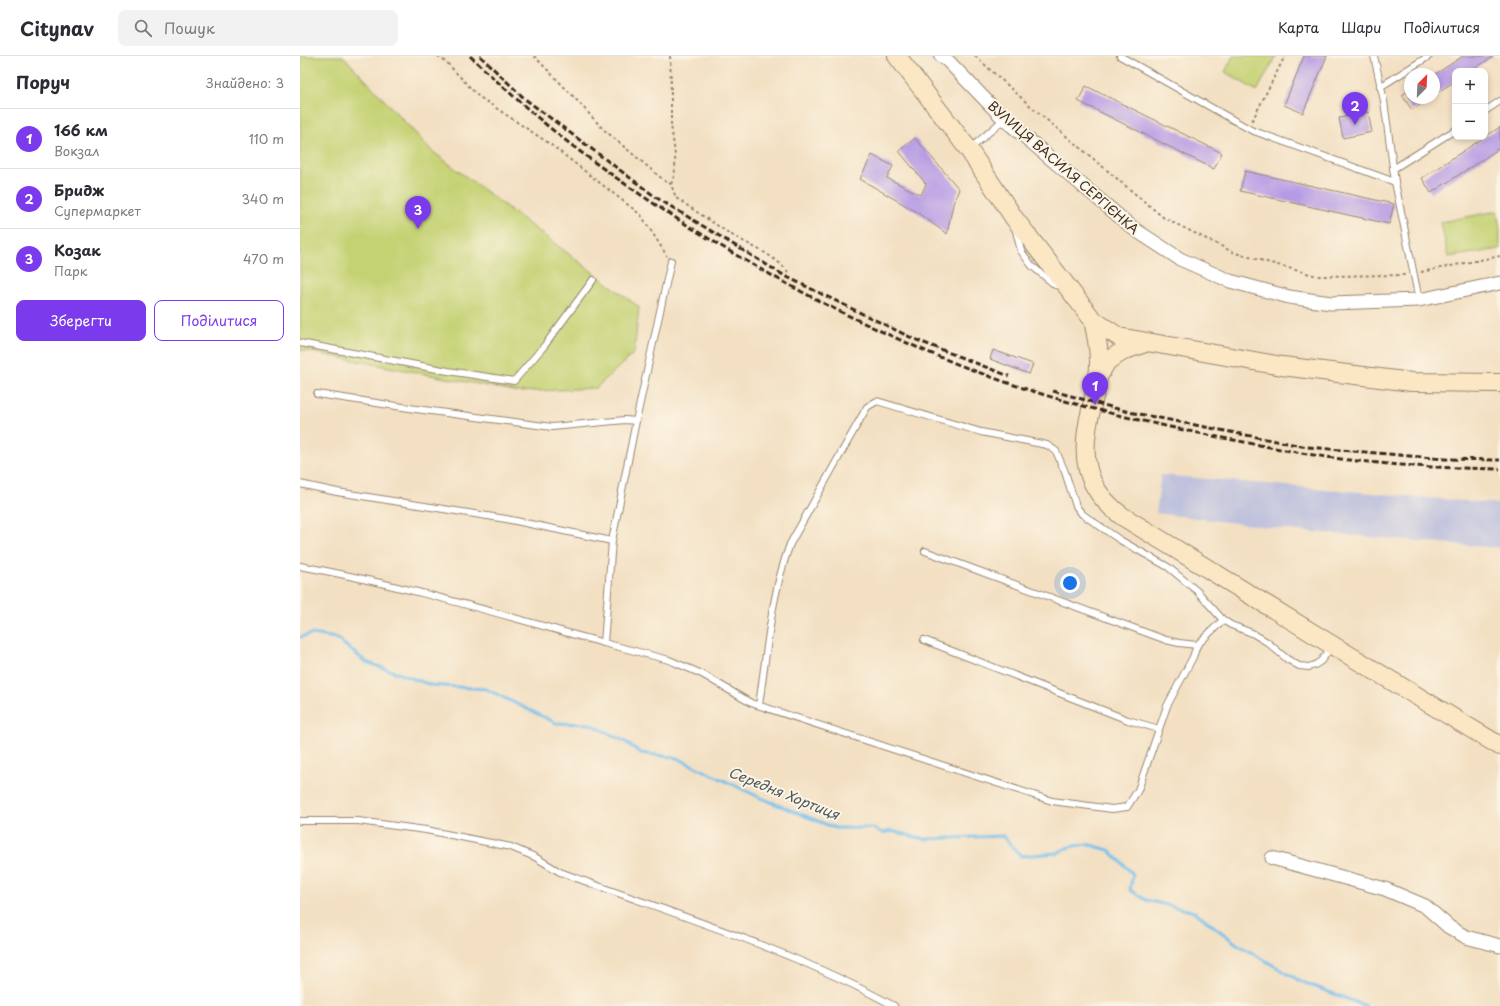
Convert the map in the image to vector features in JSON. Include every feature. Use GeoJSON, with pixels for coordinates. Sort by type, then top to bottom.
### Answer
{"type":"FeatureCollection","features":[{"type":"Feature","properties":{"kind":"main road"},"geometry":{"type":"LineString","coordinates":[[897,56],[969,150],[1014,218],[1093,320],[1119,337],[1145,343],[1282,366],[1412,382],[1500,383]]}},
{"type":"Feature","properties":{"kind":"main road"},"geometry":{"type":"LineString","coordinates":[[1093,320],[1099,346],[1098,377],[1088,421],[1085,457],[1091,481],[1102,498],[1122,516],[1500,746]]}},
{"type":"Feature","properties":{"kind":"main road"},"geometry":{"type":"LineString","coordinates":[[1098,377],[1107,361],[1125,350],[1145,343]]}},
{"type":"Feature","properties":{"kind":"street","name":"ВУЛИЦЯ ВАСИЛЯ СЕРГІЄНКА"},"geometry":{"type":"LineString","coordinates":[[941,56],[948,61],[1004,119],[1134,229],[1180,259],[1230,281],[1289,297],[1331,304],[1419,300],[1500,283]]}},
{"type":"Feature","properties":{"kind":"street"},"geometry":{"type":"LineString","coordinates":[[1272,858],[1384,889],[1425,906],[1449,927],[1466,937],[1500,946]]}},
{"type":"Feature","properties":{"kind":"lane"},"geometry":{"type":"LineString","coordinates":[[1120,56],[1249,128],[1394,182]]}},
{"type":"Feature","properties":{"kind":"lane"},"geometry":{"type":"LineString","coordinates":[[1374,56],[1384,102],[1394,182],[1419,300]]}},
{"type":"Feature","properties":{"kind":"lane"},"geometry":{"type":"LineString","coordinates":[[1380,87],[1429,56]]}},
{"type":"Feature","properties":{"kind":"lane"},"geometry":{"type":"LineString","coordinates":[[1488,109],[1500,101]]}},
{"type":"Feature","properties":{"kind":"lane"},"geometry":{"type":"LineString","coordinates":[[969,150],[1004,119]]}},
{"type":"Feature","properties":{"kind":"lane"},"geometry":{"type":"LineString","coordinates":[[1393,169],[1452,132]]}},
{"type":"Feature","properties":{"kind":"lane"},"geometry":{"type":"LineString","coordinates":[[604,643],[612,541],[636,421],[671,261]]}},
{"type":"Feature","properties":{"kind":"lane"},"geometry":{"type":"LineString","coordinates":[[300,343],[448,371],[514,381],[545,345],[593,280]]}},
{"type":"Feature","properties":{"kind":"lane"},"geometry":{"type":"LineString","coordinates":[[317,394],[552,427],[625,420],[636,421]]}},
{"type":"Feature","properties":{"kind":"lane"},"geometry":{"type":"LineString","coordinates":[[759,705],[775,600],[783,563],[790,544],[867,407],[876,401],[981,432],[1047,445],[1056,451],[1065,472],[1076,506],[1082,514],[1120,540],[1168,567],[1197,591],[1223,620],[1230,625],[1252,633],[1267,642],[1287,659],[1299,666],[1309,667],[1315,665],[1321,661],[1332,645]]}},
{"type":"Feature","properties":{"kind":"lane"},"geometry":{"type":"LineString","coordinates":[[300,484],[344,494],[506,519],[612,541]]}},
{"type":"Feature","properties":{"kind":"lane"},"geometry":{"type":"LineString","coordinates":[[925,551],[1166,640],[1197,645]]}},
{"type":"Feature","properties":{"kind":"lane"},"geometry":{"type":"LineString","coordinates":[[300,566],[374,582],[669,660],[702,674],[752,703],[1052,801],[1112,809],[1127,807],[1138,790],[1167,706],[1188,669],[1197,645],[1223,620]]}},
{"type":"Feature","properties":{"kind":"lane"},"geometry":{"type":"LineString","coordinates":[[924,640],[1128,720],[1159,729]]}},
{"type":"Feature","properties":{"kind":"lane"},"geometry":{"type":"LineString","coordinates":[[300,821],[358,821],[426,830],[511,847],[535,857],[560,872],[781,953],[864,990],[894,1006]]}},
{"type":"Feature","properties":{"kind":"path"},"geometry":{"type":"LineString","coordinates":[[438,56],[447,63],[478,96],[550,144],[641,215],[671,261]]}},
{"type":"Feature","properties":{"kind":"path"},"geometry":{"type":"LineString","coordinates":[[534,56],[572,95],[602,129],[666,182],[671,184]]}},
{"type":"Feature","properties":{"kind":"path"},"geometry":{"type":"LineString","coordinates":[[670,56],[671,124],[675,164],[674,177],[671,184],[676,198],[730,234],[767,254],[782,265],[788,272]]}},
{"type":"Feature","properties":{"kind":"path"},"geometry":{"type":"LineString","coordinates":[[975,56],[1035,110],[1164,218],[1234,253],[1317,276],[1400,276],[1500,256]]}},
{"type":"Feature","properties":{"kind":"path"},"geometry":{"type":"LineString","coordinates":[[1249,128],[1285,56]]}},
{"type":"Feature","properties":{"kind":"shaded area"},"geometry":{"type":"Polygon","coordinates":[[[1161,475],[1500,504],[1500,548],[1299,531],[1156,513],[1161,475]]]}},
{"type":"Feature","properties":{"kind":"green space"},"geometry":{"type":"Polygon","coordinates":[[[300,56],[343,56],[432,151],[639,307],[634,353],[596,388],[519,392],[300,350],[300,56]]]}},
{"type":"Feature","properties":{"kind":"green space"},"geometry":{"type":"Polygon","coordinates":[[[1233,56],[1276,56],[1257,91],[1225,72],[1233,56]]]}},
{"type":"Feature","properties":{"kind":"green space"},"geometry":{"type":"Polygon","coordinates":[[[1497,211],[1500,228],[1500,249],[1448,257],[1441,222],[1497,211]]]}},
{"type":"Feature","properties":{"kind":"building"},"geometry":{"type":"Polygon","coordinates":[[[1304,56],[1327,56],[1303,113],[1284,105],[1304,56]]]}},
{"type":"Feature","properties":{"kind":"building"},"geometry":{"type":"Polygon","coordinates":[[[1463,56],[1494,56],[1476,68],[1452,68],[1452,83],[1440,91],[1440,71],[1463,56]]]}},
{"type":"Feature","properties":{"kind":"building"},"geometry":{"type":"Polygon","coordinates":[[[1086,86],[1222,153],[1214,169],[1078,101],[1086,86]]]}},
{"type":"Feature","properties":{"kind":"building"},"geometry":{"type":"Polygon","coordinates":[[[1408,104],[1421,104],[1412,110],[1408,104]]]}},
{"type":"Feature","properties":{"kind":"building"},"geometry":{"type":"Polygon","coordinates":[[[1368,112],[1372,132],[1343,138],[1339,118],[1368,112]]]}},
{"type":"Feature","properties":{"kind":"building"},"geometry":{"type":"Polygon","coordinates":[[[1500,127],[1500,148],[1431,193],[1422,178],[1480,140],[1488,140],[1488,135],[1500,127]]]}},
{"type":"Feature","properties":{"kind":"building"},"geometry":{"type":"Polygon","coordinates":[[[915,138],[959,189],[953,204],[947,234],[915,211],[860,179],[872,155],[893,166],[887,178],[921,195],[926,184],[899,151],[915,138]]]}},
{"type":"Feature","properties":{"kind":"building"},"geometry":{"type":"Polygon","coordinates":[[[1245,171],[1394,204],[1389,224],[1240,191],[1245,171]]]}},
{"type":"Feature","properties":{"kind":"building"},"geometry":{"type":"Polygon","coordinates":[[[993,350],[1033,364],[1029,374],[990,359],[993,350]]]}},
{"type":"Feature","properties":{"kind":"waterway","name":"Середня Хортиця"},"geometry":{"type":"LineString","coordinates":[[300,637],[312,634],[336,638],[366,662],[431,685],[486,689],[556,723],[590,724],[624,741],[641,753],[677,758],[761,798],[835,828],[872,828],[883,833],[891,831],[924,839],[1003,836],[1021,856],[1057,853],[1069,847],[1087,844],[1109,850],[1133,874],[1130,890],[1146,900],[1195,912],[1237,944],[1300,981],[1366,1006]]}},
{"type":"Feature","properties":{"kind":"railway"},"geometry":{"type":"LineString","coordinates":[[470,56],[567,142],[641,195],[702,235],[765,272],[829,306],[908,343],[962,366],[1017,386],[1089,408],[1223,438],[1332,458],[1385,464],[1500,469]]}},
{"type":"Feature","properties":{"kind":"railway"},"geometry":{"type":"LineString","coordinates":[[480,56],[525,99],[657,198],[785,276],[914,339],[1009,376]]}},
{"type":"Feature","properties":{"kind":"railway"},"geometry":{"type":"LineString","coordinates":[[1053,391],[1129,412],[1307,447],[1445,459],[1500,460]]}},
{"type":"Feature","properties":{"kind":"place","name":"Бридж"},"geometry":{"type":"Point","coordinates":[1355,125]}},
{"type":"Feature","properties":{"kind":"place","name":"Козак"},"geometry":{"type":"Point","coordinates":[418,229]}},
{"type":"Feature","properties":{"kind":"place","name":"166 км"},"geometry":{"type":"Point","coordinates":[1095,405]}}]}
